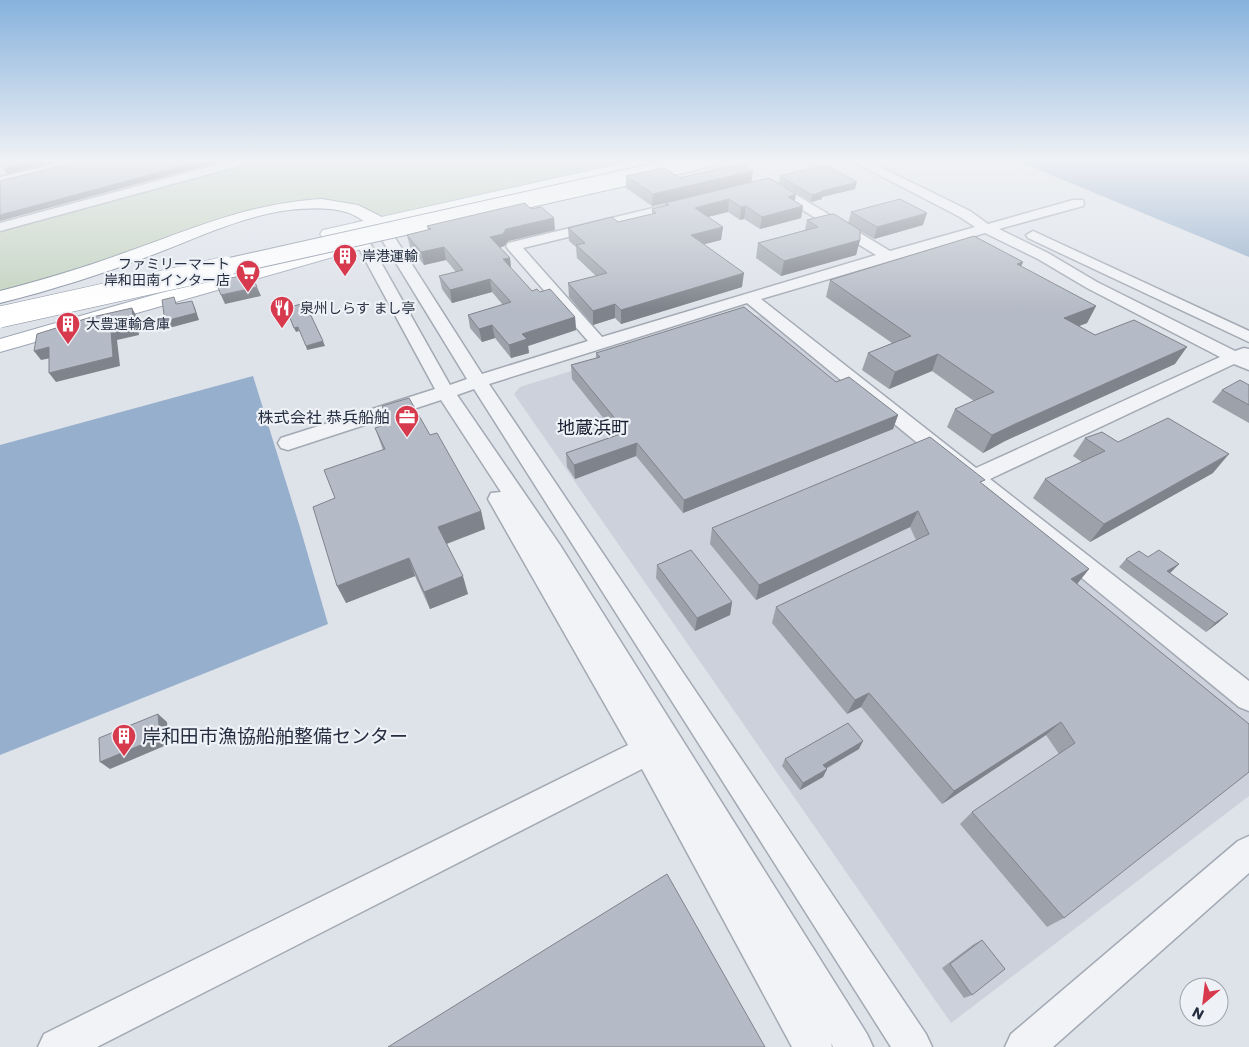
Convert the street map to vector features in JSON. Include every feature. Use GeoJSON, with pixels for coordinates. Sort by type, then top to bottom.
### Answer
{"type":"FeatureCollection","features":[{"type":"Feature","properties":{"kind":"main road"},"geometry":{"type":"LineString","coordinates":[[0,297],[99,268],[259,211]]}},
{"type":"Feature","properties":{"kind":"main road"},"geometry":{"type":"LineString","coordinates":[[0,318],[238,223],[260,216],[294,211]]}},
{"type":"Feature","properties":{"kind":"main road"},"geometry":{"type":"LineString","coordinates":[[325,211],[350,218],[361,235]]}},
{"type":"Feature","properties":{"kind":"main road"},"geometry":{"type":"LineString","coordinates":[[359,211],[363,212],[382,229]]}},
{"type":"Feature","properties":{"kind":"main road"},"geometry":{"type":"LineString","coordinates":[[0,308],[442,211]]}},
{"type":"Feature","properties":{"kind":"main road"},"geometry":{"type":"LineString","coordinates":[[0,333],[454,211]]}},
{"type":"Feature","properties":{"kind":"main road"},"geometry":{"type":"LineString","coordinates":[[382,229],[471,211]]}},
{"type":"Feature","properties":{"kind":"main road"},"geometry":{"type":"LineString","coordinates":[[0,318],[478,211]]}},
{"type":"Feature","properties":{"kind":"main road"},"geometry":{"type":"LineString","coordinates":[[0,346],[209,284],[361,235]]}},
{"type":"Feature","properties":{"kind":"street"},"geometry":{"type":"LineString","coordinates":[[0,227],[60,211]]}},
{"type":"Feature","properties":{"kind":"street"},"geometry":{"type":"LineString","coordinates":[[599,343],[513,246],[658,211]]}},
{"type":"Feature","properties":{"kind":"street"},"geometry":{"type":"LineString","coordinates":[[814,211],[888,256]]}},
{"type":"Feature","properties":{"kind":"street"},"geometry":{"type":"LineString","coordinates":[[959,211],[985,228],[1043,256],[1092,285],[1244,358]]}},
{"type":"Feature","properties":{"kind":"street"},"geometry":{"type":"LineString","coordinates":[[978,211],[1249,337]]}},
{"type":"Feature","properties":{"kind":"street"},"geometry":{"type":"LineString","coordinates":[[288,443],[442,395],[486,394],[599,343],[888,256],[1049,211]]}},
{"type":"Feature","properties":{"kind":"street"},"geometry":{"type":"LineString","coordinates":[[382,229],[486,394],[913,1047]]}},
{"type":"Feature","properties":{"kind":"street"},"geometry":{"type":"LineString","coordinates":[[361,235],[413,334],[420,364],[552,551],[854,1047]]}},
{"type":"Feature","properties":{"kind":"street"},"geometry":{"type":"LineString","coordinates":[[750,298],[1249,698]]}},
{"type":"Feature","properties":{"kind":"street"},"geometry":{"type":"LineString","coordinates":[[975,477],[1244,358]]}},
{"type":"Feature","properties":{"kind":"street"},"geometry":{"type":"LineString","coordinates":[[486,394],[552,551]]}},
{"type":"Feature","properties":{"kind":"street"},"geometry":{"type":"LineString","coordinates":[[442,395],[647,751],[813,1047]]}},
{"type":"Feature","properties":{"kind":"street"},"geometry":{"type":"LineString","coordinates":[[72,1043],[647,751]]}},
{"type":"Feature","properties":{"kind":"street"},"geometry":{"type":"LineString","coordinates":[[1024,1047],[1249,852]]}},
{"type":"Feature","properties":{"kind":"shaded area"},"geometry":{"type":"Polygon","coordinates":[[[750,315],[760,316],[1249,708],[1249,796],[951,1023],[514,394],[520,387],[750,315]]]}},
{"type":"Feature","properties":{"kind":"green space"},"geometry":{"type":"Polygon","coordinates":[[[68,211],[246,211],[212,221],[106,262],[0,293],[0,229],[68,211]]]}},
{"type":"Feature","properties":{"kind":"green space"},"geometry":{"type":"Polygon","coordinates":[[[371,211],[405,211],[395,213],[382,215],[371,211]]]}},
{"type":"Feature","properties":{"kind":"water"},"geometry":{"type":"Polygon","coordinates":[[[1138,211],[1249,211],[1249,257],[1138,211]]]}},
{"type":"Feature","properties":{"kind":"water"},"geometry":{"type":"Polygon","coordinates":[[[253,376],[328,624],[0,755],[0,445],[253,376]]]}},
{"type":"Feature","properties":{"kind":"building"},"geometry":{"type":"Polygon","coordinates":[[[0,211],[15,211],[0,215],[0,211]]]}},
{"type":"Feature","properties":{"kind":"building"},"geometry":{"type":"Polygon","coordinates":[[[492,211],[546,211],[554,218],[506,229],[503,234],[490,237],[510,258],[503,259],[532,291],[537,289],[540,292],[550,289],[575,317],[522,334],[527,339],[509,345],[492,325],[479,329],[468,315],[511,302],[490,279],[450,290],[439,276],[463,270],[444,247],[421,252],[407,235],[431,229],[427,226],[492,211]]]}},
{"type":"Feature","properties":{"kind":"building"},"geometry":{"type":"Polygon","coordinates":[[[654,211],[699,211],[723,227],[691,235],[744,273],[621,310],[615,304],[593,311],[568,283],[607,273],[576,245],[585,243],[568,228],[612,217],[618,222],[656,213],[654,211]]]}},
{"type":"Feature","properties":{"kind":"building"},"geometry":{"type":"Polygon","coordinates":[[[753,211],[785,211],[762,217],[753,211]]]}},
{"type":"Feature","properties":{"kind":"building"},"geometry":{"type":"Polygon","coordinates":[[[923,211],[927,213],[877,227],[851,212],[923,211]]]}},
{"type":"Feature","properties":{"kind":"building"},"geometry":{"type":"Polygon","coordinates":[[[834,214],[860,230],[860,240],[784,261],[758,243],[818,227],[807,220],[834,214]]]}},
{"type":"Feature","properties":{"kind":"building"},"geometry":{"type":"Polygon","coordinates":[[[974,236],[1023,262],[1017,264],[1096,306],[1064,318],[1095,335],[1134,320],[1187,347],[992,435],[955,409],[994,392],[938,354],[895,372],[868,353],[911,336],[830,280],[974,236]]]}},
{"type":"Feature","properties":{"kind":"building"},"geometry":{"type":"Polygon","coordinates":[[[251,273],[257,287],[221,295],[216,282],[251,273]]]}},
{"type":"Feature","properties":{"kind":"building"},"geometry":{"type":"Polygon","coordinates":[[[174,297],[176,304],[192,301],[196,313],[165,321],[162,300],[174,297]]]}},
{"type":"Feature","properties":{"kind":"building"},"geometry":{"type":"Polygon","coordinates":[[[305,303],[323,341],[306,346],[298,327],[294,328],[286,308],[305,303]]]}},
{"type":"Feature","properties":{"kind":"building"},"geometry":{"type":"Polygon","coordinates":[[[744,307],[836,382],[849,377],[898,415],[684,500],[637,443],[574,465],[566,453],[626,432],[571,365],[600,357],[596,353],[744,307]]]}},
{"type":"Feature","properties":{"kind":"building"},"geometry":{"type":"Polygon","coordinates":[[[132,308],[134,325],[111,331],[113,357],[49,373],[49,347],[34,351],[37,334],[88,318],[132,308]]]}},
{"type":"Feature","properties":{"kind":"building"},"geometry":{"type":"Polygon","coordinates":[[[1240,380],[1249,385],[1249,405],[1222,390],[1240,380]]]}},
{"type":"Feature","properties":{"kind":"building"},"geometry":{"type":"Polygon","coordinates":[[[409,398],[430,435],[437,433],[481,511],[438,527],[463,576],[424,592],[409,558],[337,586],[313,507],[335,498],[324,470],[385,449],[375,428],[390,423],[382,406],[409,398]]]}},
{"type":"Feature","properties":{"kind":"building"},"geometry":{"type":"Polygon","coordinates":[[[1168,418],[1229,454],[1104,524],[1045,479],[1105,451],[1085,438],[1102,432],[1118,442],[1168,418]]]}},
{"type":"Feature","properties":{"kind":"building"},"geometry":{"type":"Polygon","coordinates":[[[930,437],[985,480],[980,482],[1089,569],[1071,579],[1249,724],[1249,772],[1064,918],[972,812],[1075,743],[1061,722],[954,791],[869,693],[855,700],[776,607],[929,534],[918,511],[759,585],[712,528],[930,437]]]}},
{"type":"Feature","properties":{"kind":"building"},"geometry":{"type":"Polygon","coordinates":[[[691,550],[732,602],[697,618],[657,565],[691,550]]]}},
{"type":"Feature","properties":{"kind":"building"},"geometry":{"type":"Polygon","coordinates":[[[1159,550],[1179,564],[1167,571],[1228,614],[1215,623],[1126,559],[1139,551],[1148,557],[1159,550]]]}},
{"type":"Feature","properties":{"kind":"building"},"geometry":{"type":"Polygon","coordinates":[[[158,714],[160,737],[100,762],[99,738],[158,714]]]}},
{"type":"Feature","properties":{"kind":"building"},"geometry":{"type":"Polygon","coordinates":[[[848,723],[863,741],[823,765],[827,769],[803,783],[785,759],[848,723]]]}},
{"type":"Feature","properties":{"kind":"building"},"geometry":{"type":"Polygon","coordinates":[[[667,874],[765,1047],[388,1047],[667,874]]]}},
{"type":"Feature","properties":{"kind":"building"},"geometry":{"type":"Polygon","coordinates":[[[982,940],[1005,969],[972,995],[950,964],[982,940]]]}},
{"type":"Feature","properties":{"kind":"place","name":"岸港運輸"},"geometry":{"type":"Point","coordinates":[345,277]}},
{"type":"Feature","properties":{"kind":"place","name":"ファミリーマート 岸和田南インター店"},"geometry":{"type":"Point","coordinates":[248,293]}},
{"type":"Feature","properties":{"kind":"place","name":"泉州しらす まし亭"},"geometry":{"type":"Point","coordinates":[282,329]}},
{"type":"Feature","properties":{"kind":"place","name":"大豊運輸倉庫"},"geometry":{"type":"Point","coordinates":[68,345]}},
{"type":"Feature","properties":{"kind":"place","name":"株式会社 恭兵船舶"},"geometry":{"type":"Point","coordinates":[407,438]}},
{"type":"Feature","properties":{"kind":"place","name":"岸和田市漁協船舶整備センター"},"geometry":{"type":"Point","coordinates":[124,757]}},
{"type":"Feature","properties":{"kind":"district","name":"地蔵浜町"},"geometry":{"type":"Point","coordinates":[593,427]}}]}
